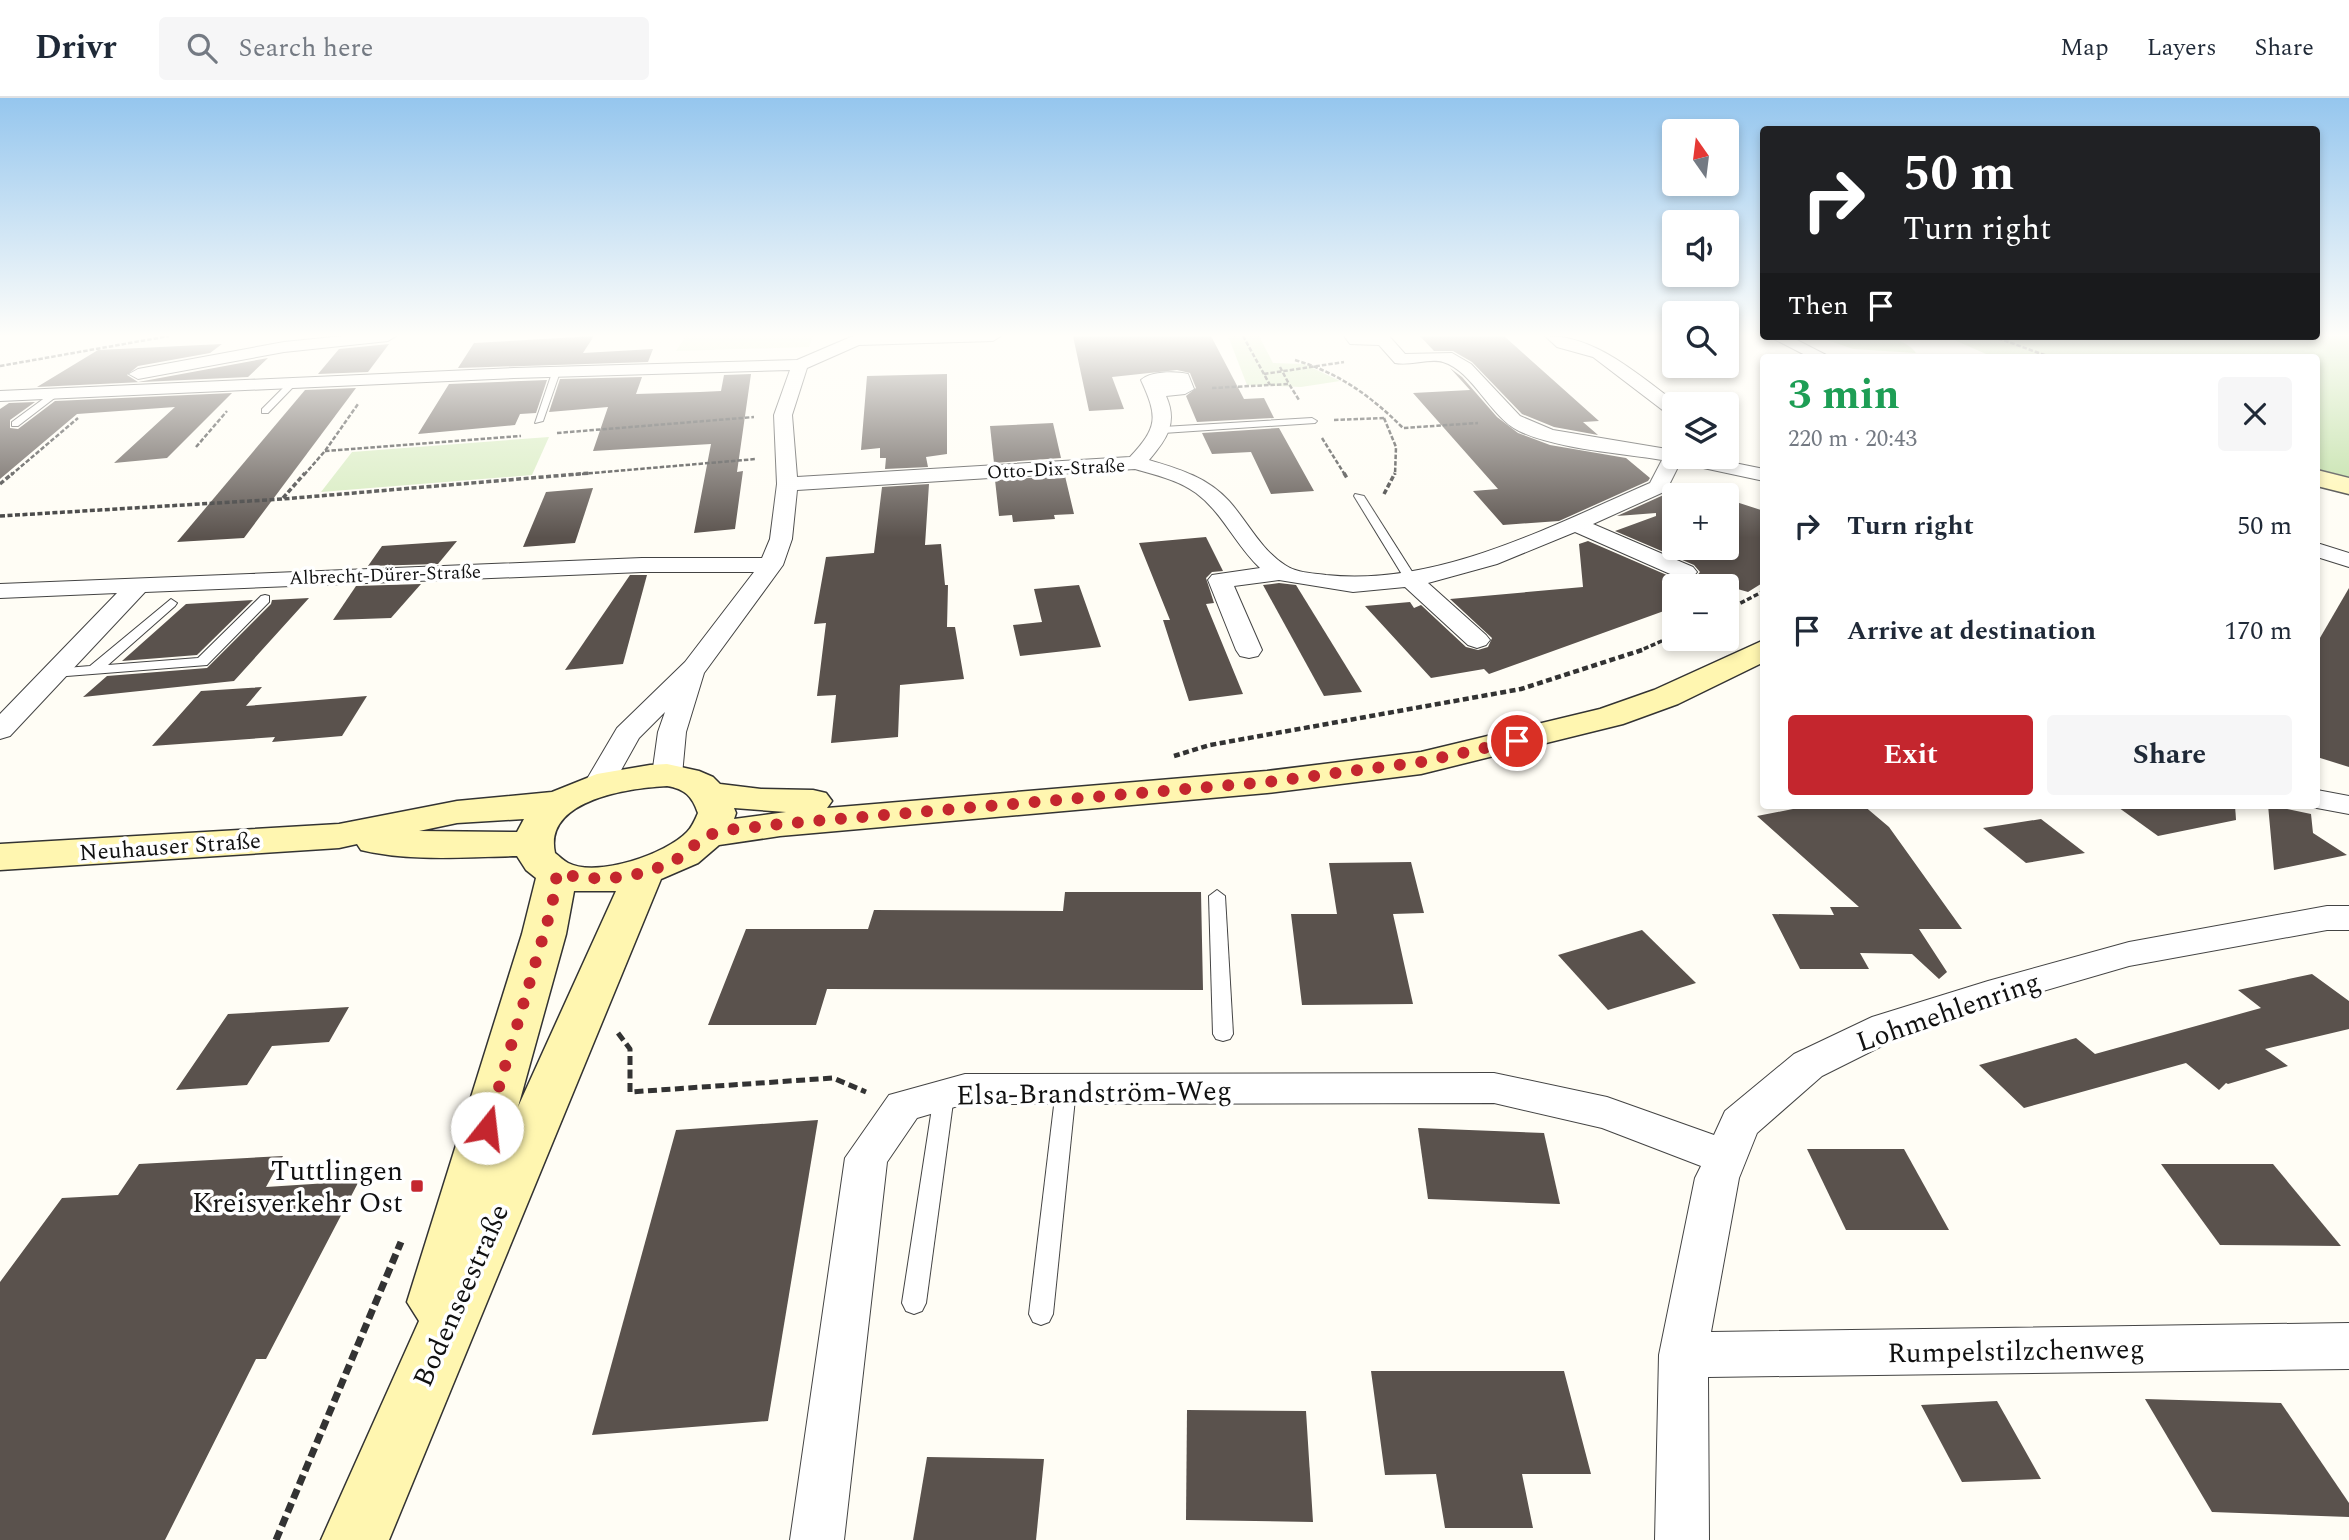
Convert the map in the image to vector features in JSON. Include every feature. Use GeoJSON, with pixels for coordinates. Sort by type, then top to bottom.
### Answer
{"type":"FeatureCollection","features":[{"type":"Feature","properties":{"kind":"street"},"geometry":{"type":"LineString","coordinates":[[599,784],[627,734],[694,668],[771,565],[781,539],[788,484],[783,415],[787,403]]}},
{"type":"Feature","properties":{"kind":"street"},"geometry":{"type":"LineString","coordinates":[[1136,463],[1163,430],[1164,408],[1162,403]]}},
{"type":"Feature","properties":{"kind":"street"},"geometry":{"type":"LineString","coordinates":[[1498,403],[1513,420],[1550,435],[1662,453]]}},
{"type":"Feature","properties":{"kind":"street","name":"Otto-Dix-Straße"},"geometry":{"type":"LineString","coordinates":[[788,484],[1136,463],[1180,476],[1213,496],[1260,558],[1282,573]]}},
{"type":"Feature","properties":{"kind":"street","name":"Otto-Dix-Straße"},"geometry":{"type":"LineString","coordinates":[[1249,650],[1220,580],[1282,573],[1339,587],[1412,581],[1502,554],[1659,488],[1668,469]]}},
{"type":"Feature","properties":{"kind":"street"},"geometry":{"type":"LineString","coordinates":[[1737,469],[1760,474]]}},
{"type":"Feature","properties":{"kind":"street"},"geometry":{"type":"LineString","coordinates":[[2320,479],[2349,486]]}},
{"type":"Feature","properties":{"kind":"street"},"geometry":{"type":"LineString","coordinates":[[1573,523],[1685,572]]}},
{"type":"Feature","properties":{"kind":"street"},"geometry":{"type":"LineString","coordinates":[[2320,551],[2349,560]]}},
{"type":"Feature","properties":{"kind":"street","name":"Albrecht-Dürer-Straße"},"geometry":{"type":"LineString","coordinates":[[0,591],[628,565],[771,565]]}},
{"type":"Feature","properties":{"kind":"street"},"geometry":{"type":"LineString","coordinates":[[1412,581],[1477,640]]}},
{"type":"Feature","properties":{"kind":"street"},"geometry":{"type":"LineString","coordinates":[[0,730],[140,584]]}},
{"type":"Feature","properties":{"kind":"street"},"geometry":{"type":"LineString","coordinates":[[707,835],[780,824],[1267,782],[1421,762],[1611,717],[1644,705],[1760,652]]}},
{"type":"Feature","properties":{"kind":"street"},"geometry":{"type":"LineString","coordinates":[[667,775],[673,732],[694,668]]}},
{"type":"Feature","properties":{"kind":"street"},"geometry":{"type":"LineString","coordinates":[[565,801],[599,784],[633,776],[667,775],[694,782],[712,794],[761,800],[1001,805]]}},
{"type":"Feature","properties":{"kind":"street"},"geometry":{"type":"LineString","coordinates":[[707,835],[717,813],[712,794]]}},
{"type":"Feature","properties":{"kind":"street"},"geometry":{"type":"LineString","coordinates":[[2320,800],[2349,805]]}},
{"type":"Feature","properties":{"kind":"street","name":"Neuhauser Straße"},"geometry":{"type":"LineString","coordinates":[[0,857],[339,835],[457,812],[528,807],[565,801]]}},
{"type":"Feature","properties":{"kind":"street","name":"Bodenseestraße"},"geometry":{"type":"LineString","coordinates":[[392,1448],[544,934],[543,821],[565,801]]}},
{"type":"Feature","properties":{"kind":"street","name":"Neuhauser Straße"},"geometry":{"type":"LineString","coordinates":[[339,835],[384,843],[545,858],[582,879],[613,879],[644,873],[681,856],[707,835]]}},
{"type":"Feature","properties":{"kind":"street","name":"Bodenseestraße"},"geometry":{"type":"LineString","coordinates":[[355,1540],[392,1448],[571,1046],[644,873]]}},
{"type":"Feature","properties":{"kind":"street","name":"Lohmehlenring"},"geometry":{"type":"LineString","coordinates":[[1682,1540],[1684,1354],[1717,1178],[1740,1123],[1808,1065],[1886,1027],[2001,990],[2129,954],[2245,931],[2327,918],[2349,918]]}},
{"type":"Feature","properties":{"kind":"street","name":"Elsa-Brandström-Weg"},"geometry":{"type":"LineString","coordinates":[[903,1106],[965,1089],[1494,1088],[1607,1113],[1725,1157]]}},
{"type":"Feature","properties":{"kind":"street"},"geometry":{"type":"LineString","coordinates":[[817,1540],[866,1158],[903,1106]]}},
{"type":"Feature","properties":{"kind":"street","name":"Rumpelstilzchenweg"},"geometry":{"type":"LineString","coordinates":[[1684,1354],[2349,1346]]}},
{"type":"Feature","properties":{"kind":"lane"},"geometry":{"type":"LineString","coordinates":[[15,425],[43,403]]}},
{"type":"Feature","properties":{"kind":"lane"},"geometry":{"type":"LineString","coordinates":[[265,411],[273,403]]}},
{"type":"Feature","properties":{"kind":"lane"},"geometry":{"type":"LineString","coordinates":[[538,421],[545,403]]}},
{"type":"Feature","properties":{"kind":"lane"},"geometry":{"type":"LineString","coordinates":[[1163,430],[1312,421]]}},
{"type":"Feature","properties":{"kind":"lane"},"geometry":{"type":"LineString","coordinates":[[1359,496],[1412,581]]}},
{"type":"Feature","properties":{"kind":"lane"},"geometry":{"type":"LineString","coordinates":[[54,673],[202,662],[265,599]]}},
{"type":"Feature","properties":{"kind":"lane"},"geometry":{"type":"LineString","coordinates":[[94,670],[172,603]]}},
{"type":"Feature","properties":{"kind":"lane"},"geometry":{"type":"LineString","coordinates":[[1217,896],[1223,1034]]}},
{"type":"Feature","properties":{"kind":"lane"},"geometry":{"type":"LineString","coordinates":[[1041,1314],[1066,1089]]}},
{"type":"Feature","properties":{"kind":"lane"},"geometry":{"type":"LineString","coordinates":[[914,1303],[944,1095]]}},
{"type":"Feature","properties":{"kind":"path"},"geometry":{"type":"LineString","coordinates":[[0,484],[95,403]]}},
{"type":"Feature","properties":{"kind":"path"},"geometry":{"type":"LineString","coordinates":[[196,447],[233,403]]}},
{"type":"Feature","properties":{"kind":"path"},"geometry":{"type":"LineString","coordinates":[[283,499],[325,451],[359,403]]}},
{"type":"Feature","properties":{"kind":"path"},"geometry":{"type":"LineString","coordinates":[[1378,403],[1403,428],[1513,420]]}},
{"type":"Feature","properties":{"kind":"path"},"geometry":{"type":"LineString","coordinates":[[1384,418],[1398,446],[1394,483],[1384,494]]}},
{"type":"Feature","properties":{"kind":"path"},"geometry":{"type":"LineString","coordinates":[[1312,421],[1393,418]]}},
{"type":"Feature","properties":{"kind":"path"},"geometry":{"type":"LineString","coordinates":[[0,516],[283,499],[786,457]]}},
{"type":"Feature","properties":{"kind":"path"},"geometry":{"type":"LineString","coordinates":[[1739,604],[1760,593]]}},
{"type":"Feature","properties":{"kind":"path"},"geometry":{"type":"LineString","coordinates":[[1148,793],[1168,758],[1210,745],[1521,689],[1642,650],[1662,641]]}},
{"type":"Feature","properties":{"kind":"path"},"geometry":{"type":"LineString","coordinates":[[610,1023],[630,1049],[630,1092],[833,1078],[903,1106]]}},
{"type":"Feature","properties":{"kind":"path"},"geometry":{"type":"LineString","coordinates":[[276,1540],[403,1237]]}},
{"type":"Feature","properties":{"kind":"green space"},"geometry":{"type":"Polygon","coordinates":[[[2320,403],[2349,403],[2349,477],[2320,470],[2320,403]]]}},
{"type":"Feature","properties":{"kind":"green space"},"geometry":{"type":"Polygon","coordinates":[[[549,437],[532,475],[321,492],[352,452],[549,437]]]}},
{"type":"Feature","properties":{"kind":"building"},"geometry":{"type":"Polygon","coordinates":[[[9,403],[33,403],[10,420],[10,428],[18,429],[52,403],[222,403],[167,458],[114,463],[175,407],[77,414],[0,479],[0,409],[9,403]]]}},
{"type":"Feature","properties":{"kind":"building"},"geometry":{"type":"Polygon","coordinates":[[[294,403],[345,403],[244,538],[177,542],[294,403]]]}},
{"type":"Feature","properties":{"kind":"building"},"geometry":{"type":"Polygon","coordinates":[[[437,403],[539,403],[536,413],[520,414],[515,425],[418,434],[437,403]]]}},
{"type":"Feature","properties":{"kind":"building"},"geometry":{"type":"Polygon","coordinates":[[[552,403],[747,403],[737,472],[743,471],[735,529],[694,533],[711,444],[593,451],[608,407],[549,412],[552,403]]]}},
{"type":"Feature","properties":{"kind":"building"},"geometry":{"type":"Polygon","coordinates":[[[865,403],[947,403],[947,454],[926,457],[928,467],[885,469],[886,458],[880,458],[880,448],[861,450],[865,403]]]}},
{"type":"Feature","properties":{"kind":"building"},"geometry":{"type":"Polygon","coordinates":[[[1087,403],[1122,403],[1124,409],[1089,411],[1087,403]]]}},
{"type":"Feature","properties":{"kind":"building"},"geometry":{"type":"Polygon","coordinates":[[[1189,403],[1267,403],[1274,418],[1197,422],[1189,403]]]}},
{"type":"Feature","properties":{"kind":"building"},"geometry":{"type":"Polygon","coordinates":[[[1422,403],[1485,403],[1497,417],[1518,433],[1550,445],[1626,458],[1650,478],[1559,521],[1503,525],[1473,491],[1498,489],[1422,403]]]}},
{"type":"Feature","properties":{"kind":"building"},"geometry":{"type":"Polygon","coordinates":[[[1512,403],[1579,403],[1599,421],[1583,422],[1598,435],[1554,427],[1522,414],[1512,403]]]}},
{"type":"Feature","properties":{"kind":"building"},"geometry":{"type":"Polygon","coordinates":[[[1053,423],[1061,458],[994,463],[990,426],[1053,423]]]}},
{"type":"Feature","properties":{"kind":"building"},"geometry":{"type":"Polygon","coordinates":[[[1279,428],[1314,491],[1271,494],[1251,452],[1212,454],[1202,433],[1279,428]]]}},
{"type":"Feature","properties":{"kind":"building"},"geometry":{"type":"Polygon","coordinates":[[[1065,476],[1074,514],[1054,515],[1055,519],[1013,522],[1012,515],[999,516],[995,480],[1065,476]]]}},
{"type":"Feature","properties":{"kind":"building"},"geometry":{"type":"Polygon","coordinates":[[[929,484],[925,545],[941,544],[945,585],[948,585],[947,627],[955,627],[964,679],[900,685],[898,737],[831,743],[836,695],[817,696],[826,623],[814,624],[826,557],[874,553],[882,487],[929,484]]]}},
{"type":"Feature","properties":{"kind":"building"},"geometry":{"type":"Polygon","coordinates":[[[593,488],[575,543],[523,547],[546,492],[593,488]]]}},
{"type":"Feature","properties":{"kind":"building"},"geometry":{"type":"Polygon","coordinates":[[[1662,496],[1662,551],[1615,531],[1656,516],[1656,513],[1617,516],[1662,496]]]}},
{"type":"Feature","properties":{"kind":"building"},"geometry":{"type":"Polygon","coordinates":[[[1739,503],[1760,510],[1760,584],[1748,592],[1739,589],[1739,574],[1698,574],[1700,572],[1694,565],[1682,560],[1739,560],[1739,503]]]}},
{"type":"Feature","properties":{"kind":"building"},"geometry":{"type":"Polygon","coordinates":[[[1206,537],[1223,571],[1212,572],[1206,578],[1214,603],[1206,604],[1243,694],[1189,701],[1163,620],[1170,620],[1139,543],[1206,537]]]}},
{"type":"Feature","properties":{"kind":"building"},"geometry":{"type":"Polygon","coordinates":[[[457,541],[438,564],[368,566],[382,546],[457,541]]]}},
{"type":"Feature","properties":{"kind":"building"},"geometry":{"type":"Polygon","coordinates":[[[1588,541],[1664,574],[1662,574],[1662,612],[1489,674],[1484,669],[1431,678],[1365,606],[1410,602],[1414,608],[1421,605],[1466,647],[1478,650],[1488,647],[1492,638],[1450,599],[1583,587],[1579,544],[1588,541]]]}},
{"type":"Feature","properties":{"kind":"building"},"geometry":{"type":"Polygon","coordinates":[[[630,575],[647,575],[623,664],[565,670],[630,575]]]}},
{"type":"Feature","properties":{"kind":"building"},"geometry":{"type":"Polygon","coordinates":[[[421,584],[391,618],[333,620],[356,586],[421,584]]]}},
{"type":"Feature","properties":{"kind":"building"},"geometry":{"type":"Polygon","coordinates":[[[1079,585],[1101,647],[1020,656],[1013,625],[1042,622],[1034,589],[1079,585]]]}},
{"type":"Feature","properties":{"kind":"building"},"geometry":{"type":"Polygon","coordinates":[[[1263,585],[1296,585],[1362,692],[1324,696],[1263,585]]]}},
{"type":"Feature","properties":{"kind":"building"},"geometry":{"type":"Polygon","coordinates":[[[2349,588],[2349,767],[2320,758],[2320,638],[2349,588]]]}},
{"type":"Feature","properties":{"kind":"building"},"geometry":{"type":"Polygon","coordinates":[[[309,598],[234,681],[83,697],[107,676],[207,668],[272,600],[309,598]]]}},
{"type":"Feature","properties":{"kind":"building"},"geometry":{"type":"Polygon","coordinates":[[[253,600],[197,655],[122,661],[186,604],[253,600]]]}},
{"type":"Feature","properties":{"kind":"building"},"geometry":{"type":"Polygon","coordinates":[[[262,687],[246,706],[367,696],[342,736],[272,742],[275,737],[152,746],[201,691],[262,687]]]}},
{"type":"Feature","properties":{"kind":"building"},"geometry":{"type":"Polygon","coordinates":[[[1793,809],[1868,809],[1889,827],[1962,929],[1919,929],[1947,972],[1939,979],[1912,954],[1860,953],[1869,969],[1800,969],[1772,914],[1834,915],[1830,907],[1859,907],[1757,816],[1793,809]]]}},
{"type":"Feature","properties":{"kind":"building"},"geometry":{"type":"Polygon","coordinates":[[[2121,809],[2235,809],[2236,820],[2158,836],[2121,809]]]}},
{"type":"Feature","properties":{"kind":"building"},"geometry":{"type":"Polygon","coordinates":[[[2268,809],[2287,809],[2311,814],[2313,833],[2347,855],[2274,870],[2268,809]]]}},
{"type":"Feature","properties":{"kind":"building"},"geometry":{"type":"Polygon","coordinates":[[[2041,819],[2085,853],[2026,863],[1983,828],[2041,819]]]}},
{"type":"Feature","properties":{"kind":"building"},"geometry":{"type":"Polygon","coordinates":[[[1411,862],[1424,913],[1393,914],[1413,1004],[1302,1005],[1291,914],[1337,914],[1329,863],[1411,862]]]}},
{"type":"Feature","properties":{"kind":"building"},"geometry":{"type":"Polygon","coordinates":[[[1065,892],[1201,892],[1203,990],[827,989],[816,1025],[708,1025],[746,929],[868,929],[874,910],[1063,911],[1065,892]]]}},
{"type":"Feature","properties":{"kind":"building"},"geometry":{"type":"Polygon","coordinates":[[[1642,930],[1696,983],[1608,1010],[1558,955],[1642,930]]]}},
{"type":"Feature","properties":{"kind":"building"},"geometry":{"type":"Polygon","coordinates":[[[2312,974],[2349,1001],[2349,1029],[2265,1049],[2288,1066],[2226,1083],[2219,1090],[2186,1063],[2024,1108],[1979,1065],[2076,1038],[2095,1054],[2261,1008],[2238,990],[2312,974]]]}},
{"type":"Feature","properties":{"kind":"building"},"geometry":{"type":"Polygon","coordinates":[[[349,1007],[329,1042],[272,1046],[247,1085],[176,1090],[228,1014],[349,1007]]]}},
{"type":"Feature","properties":{"kind":"building"},"geometry":{"type":"Polygon","coordinates":[[[818,1120],[768,1421],[592,1435],[676,1130],[818,1120]]]}},
{"type":"Feature","properties":{"kind":"building"},"geometry":{"type":"Polygon","coordinates":[[[1418,1128],[1544,1133],[1560,1204],[1428,1199],[1418,1128]]]}},
{"type":"Feature","properties":{"kind":"building"},"geometry":{"type":"Polygon","coordinates":[[[1807,1149],[1904,1149],[1949,1230],[1846,1230],[1807,1149]]]}},
{"type":"Feature","properties":{"kind":"building"},"geometry":{"type":"Polygon","coordinates":[[[283,1156],[266,1187],[359,1181],[266,1359],[256,1359],[165,1540],[0,1540],[0,1282],[62,1198],[118,1195],[139,1164],[283,1156]]]}},
{"type":"Feature","properties":{"kind":"building"},"geometry":{"type":"Polygon","coordinates":[[[2161,1164],[2273,1164],[2341,1246],[2220,1245],[2161,1164]]]}},
{"type":"Feature","properties":{"kind":"building"},"geometry":{"type":"Polygon","coordinates":[[[1371,1371],[1564,1371],[1591,1474],[1522,1474],[1533,1528],[1445,1528],[1436,1474],[1385,1475],[1371,1371]]]}},
{"type":"Feature","properties":{"kind":"building"},"geometry":{"type":"Polygon","coordinates":[[[2145,1399],[2281,1403],[2349,1503],[2349,1517],[2212,1512],[2145,1399]]]}},
{"type":"Feature","properties":{"kind":"building"},"geometry":{"type":"Polygon","coordinates":[[[1997,1401],[2041,1479],[1962,1482],[1921,1405],[1997,1401]]]}},
{"type":"Feature","properties":{"kind":"building"},"geometry":{"type":"Polygon","coordinates":[[[1187,1410],[1306,1411],[1313,1522],[1186,1520],[1187,1410]]]}},
{"type":"Feature","properties":{"kind":"building"},"geometry":{"type":"Polygon","coordinates":[[[927,1457],[1044,1459],[1036,1540],[913,1540],[927,1457]]]}},
{"type":"Feature","properties":{"kind":"place","name":"Tuttlingen Kreisverkehr Ost"},"geometry":{"type":"Point","coordinates":[417,1186]}},
{"type":"Feature","properties":{"kind":"route"},"geometry":{"type":"LineString","coordinates":[[487,1128],[552,906],[557,873],[582,879],[613,879],[644,873],[681,856],[707,835],[780,824],[1267,782],[1421,762],[1517,741]]}}]}
